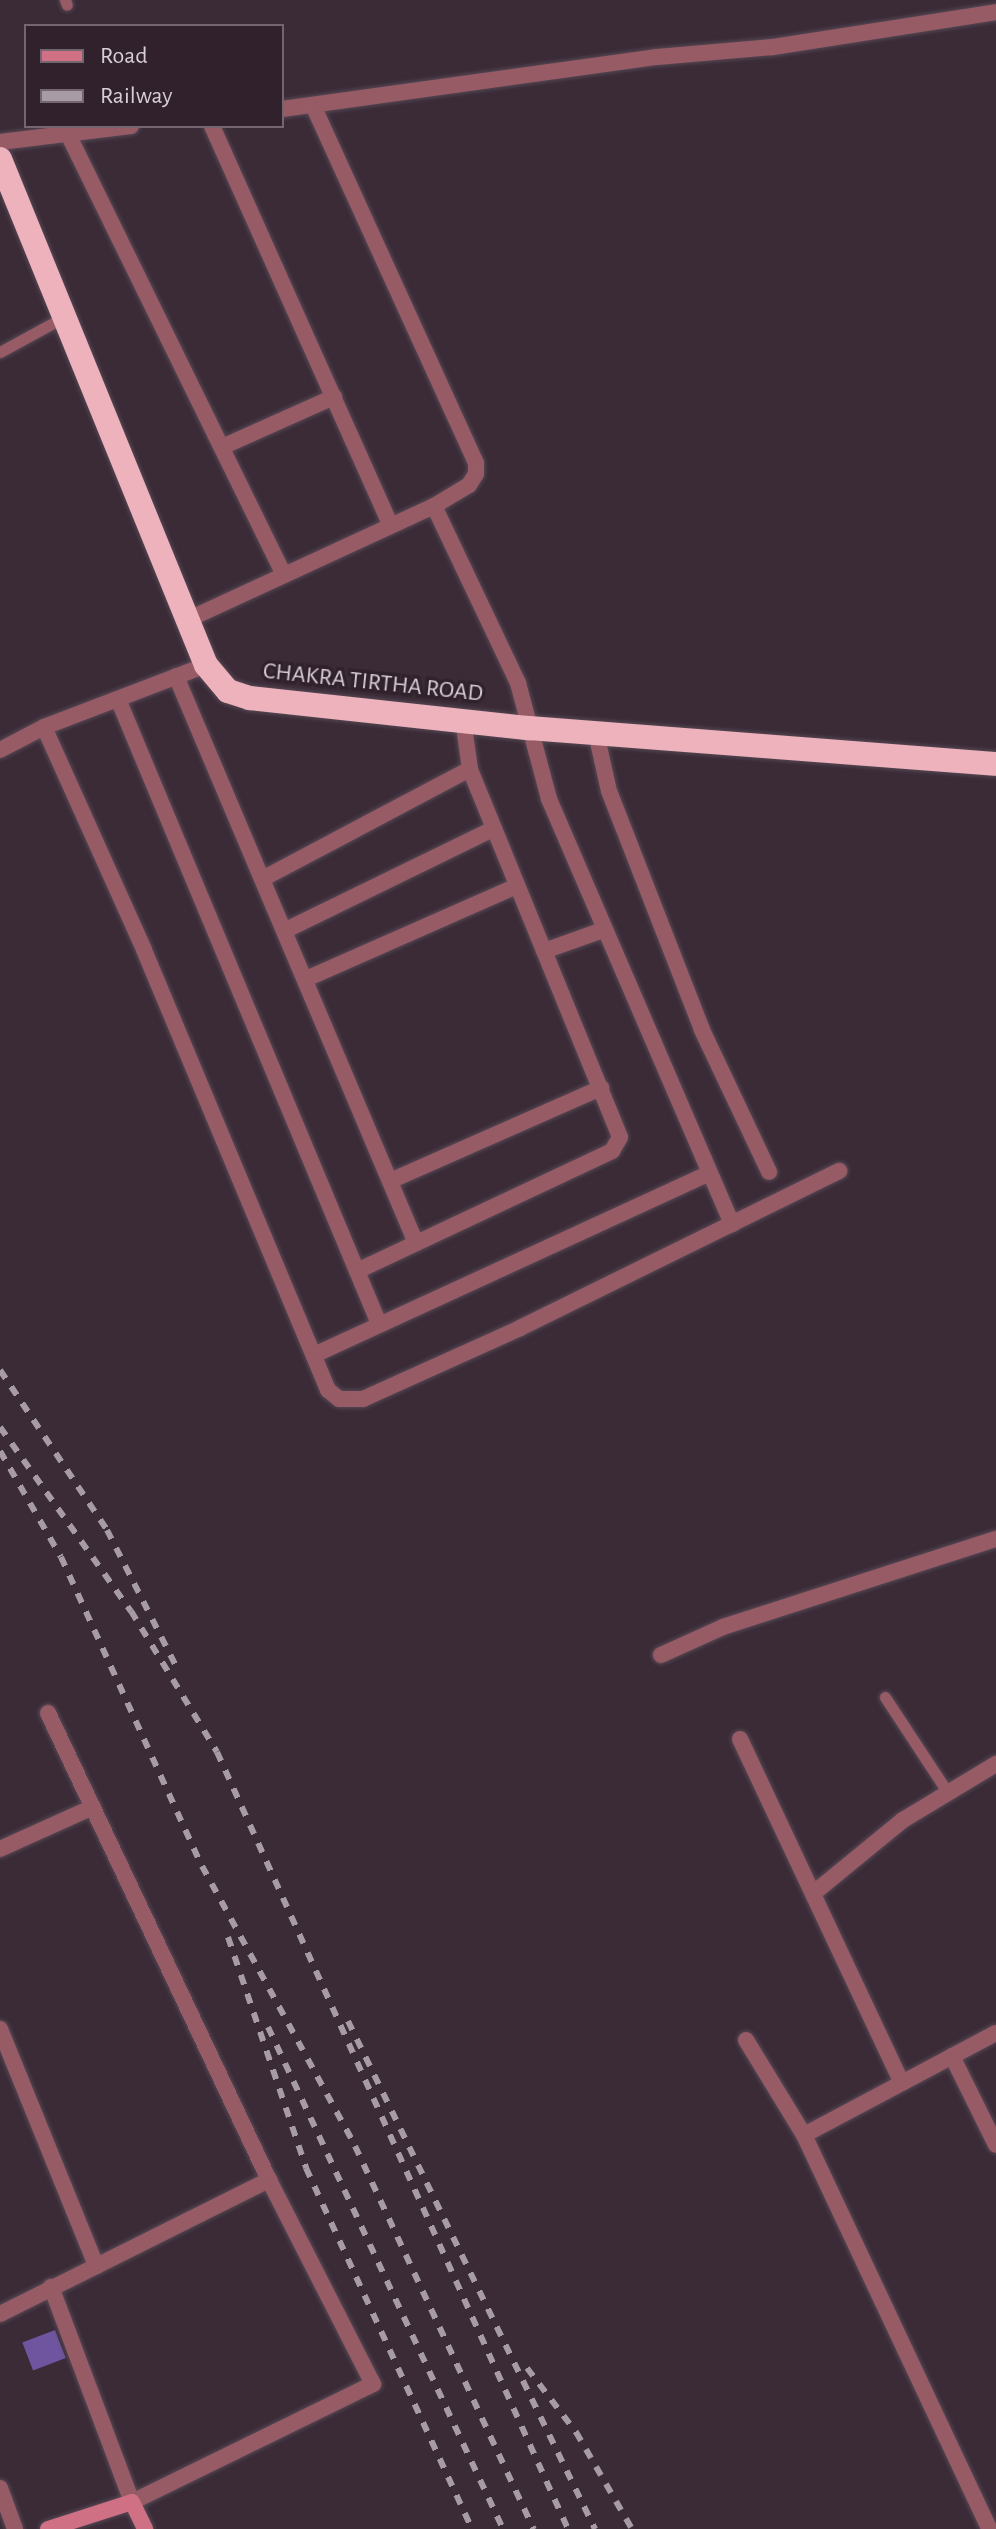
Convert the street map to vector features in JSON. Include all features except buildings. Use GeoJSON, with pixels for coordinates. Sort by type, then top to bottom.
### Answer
{"type":"FeatureCollection","features":[{"type":"Feature","properties":{"kind":"highway","name":"CHAKRA TIRTHA ROAD"},"geometry":{"type":"LineString","coordinates":[[0,159],[206,665],[228,691],[250,698],[528,728],[996,764]]}},
{"type":"Feature","properties":{"kind":"main road"},"geometry":{"type":"LineString","coordinates":[[48,2529],[132,2502],[145,2529]]}},
{"type":"Feature","properties":{"kind":"street"},"geometry":{"type":"LineString","coordinates":[[284,109],[657,57],[773,47],[996,12]]}},
{"type":"Feature","properties":{"kind":"street"},"geometry":{"type":"LineString","coordinates":[[187,620],[434,506],[469,485],[476,463],[313,106]]}},
{"type":"Feature","properties":{"kind":"street"},"geometry":{"type":"LineString","coordinates":[[0,142],[115,128]]}},
{"type":"Feature","properties":{"kind":"street"},"geometry":{"type":"LineString","coordinates":[[213,128],[391,526]]}},
{"type":"Feature","properties":{"kind":"street"},"geometry":{"type":"LineString","coordinates":[[68,134],[284,575]]}},
{"type":"Feature","properties":{"kind":"street"},"geometry":{"type":"LineString","coordinates":[[222,447],[334,397]]}},
{"type":"Feature","properties":{"kind":"street"},"geometry":{"type":"LineString","coordinates":[[434,506],[518,683],[549,799],[732,1224]]}},
{"type":"Feature","properties":{"kind":"street"},"geometry":{"type":"LineString","coordinates":[[0,750],[44,727],[206,665]]}},
{"type":"Feature","properties":{"kind":"street"},"geometry":{"type":"LineString","coordinates":[[176,676],[416,1243]]}},
{"type":"Feature","properties":{"kind":"street"},"geometry":{"type":"LineString","coordinates":[[118,699],[379,1324]]}},
{"type":"Feature","properties":{"kind":"street"},"geometry":{"type":"LineString","coordinates":[[357,1271],[612,1151],[620,1137],[470,769],[463,720]]}},
{"type":"Feature","properties":{"kind":"street"},"geometry":{"type":"LineString","coordinates":[[44,727],[328,1390],[351,1402],[363,1399],[839,1171]]}},
{"type":"Feature","properties":{"kind":"street"},"geometry":{"type":"LineString","coordinates":[[596,733],[609,791],[702,1030],[769,1172]]}},
{"type":"Feature","properties":{"kind":"street"},"geometry":{"type":"LineString","coordinates":[[264,878],[470,769]]}},
{"type":"Feature","properties":{"kind":"street"},"geometry":{"type":"LineString","coordinates":[[286,930],[493,829]]}},
{"type":"Feature","properties":{"kind":"street"},"geometry":{"type":"LineString","coordinates":[[306,979],[517,886]]}},
{"type":"Feature","properties":{"kind":"street"},"geometry":{"type":"LineString","coordinates":[[544,951],[603,930]]}},
{"type":"Feature","properties":{"kind":"street"},"geometry":{"type":"LineString","coordinates":[[390,1181],[601,1088]]}},
{"type":"Feature","properties":{"kind":"street"},"geometry":{"type":"LineString","coordinates":[[314,1355],[709,1173]]}},
{"type":"Feature","properties":{"kind":"street"},"geometry":{"type":"LineString","coordinates":[[661,1655],[723,1627],[996,1539]]}},
{"type":"Feature","properties":{"kind":"street"},"geometry":{"type":"LineString","coordinates":[[48,1713],[269,2180],[373,2384],[132,2502],[51,2287]]}},
{"type":"Feature","properties":{"kind":"street"},"geometry":{"type":"LineString","coordinates":[[740,1739],[815,1892],[902,2083]]}},
{"type":"Feature","properties":{"kind":"street"},"geometry":{"type":"LineString","coordinates":[[815,1892],[946,1790],[996,1764]]}},
{"type":"Feature","properties":{"kind":"street"},"geometry":{"type":"LineString","coordinates":[[0,1849],[93,1807]]}},
{"type":"Feature","properties":{"kind":"street"},"geometry":{"type":"LineString","coordinates":[[0,2029],[96,2266]]}},
{"type":"Feature","properties":{"kind":"street"},"geometry":{"type":"LineString","coordinates":[[804,2135],[996,2033]]}},
{"type":"Feature","properties":{"kind":"street"},"geometry":{"type":"LineString","coordinates":[[746,2040],[804,2135],[990,2520]]}},
{"type":"Feature","properties":{"kind":"street"},"geometry":{"type":"LineString","coordinates":[[952,2056],[996,2145]]}},
{"type":"Feature","properties":{"kind":"street"},"geometry":{"type":"LineString","coordinates":[[0,2314],[269,2180]]}},
{"type":"Feature","properties":{"kind":"street"},"geometry":{"type":"LineString","coordinates":[[0,2488],[15,2529]]}},
{"type":"Feature","properties":{"kind":"lane"},"geometry":{"type":"LineString","coordinates":[[0,352],[64,317]]}},
{"type":"Feature","properties":{"kind":"lane"},"geometry":{"type":"LineString","coordinates":[[885,1697],[946,1790]]}},
{"type":"Feature","properties":{"kind":"railway"},"geometry":{"type":"LineString","coordinates":[[0,1370],[107,1530],[179,1672]]}},
{"type":"Feature","properties":{"kind":"railway"},"geometry":{"type":"LineString","coordinates":[[0,1427],[131,1611],[217,1752],[568,2529]]}},
{"type":"Feature","properties":{"kind":"railway"},"geometry":{"type":"LineString","coordinates":[[0,1451],[61,1557],[202,1866],[355,2146],[534,2529]]}},
{"type":"Feature","properties":{"kind":"railway"},"geometry":{"type":"LineString","coordinates":[[228,1937],[306,2168],[472,2529]]}},
{"type":"Feature","properties":{"kind":"railway"},"geometry":{"type":"LineString","coordinates":[[348,2021],[595,2529]]}},
{"type":"Feature","properties":{"kind":"railway"},"geometry":{"type":"LineString","coordinates":[[268,2027],[503,2529]]}},
{"type":"Feature","properties":{"kind":"railway"},"geometry":{"type":"LineString","coordinates":[[527,2368],[576,2432],[632,2529]]}}]}
